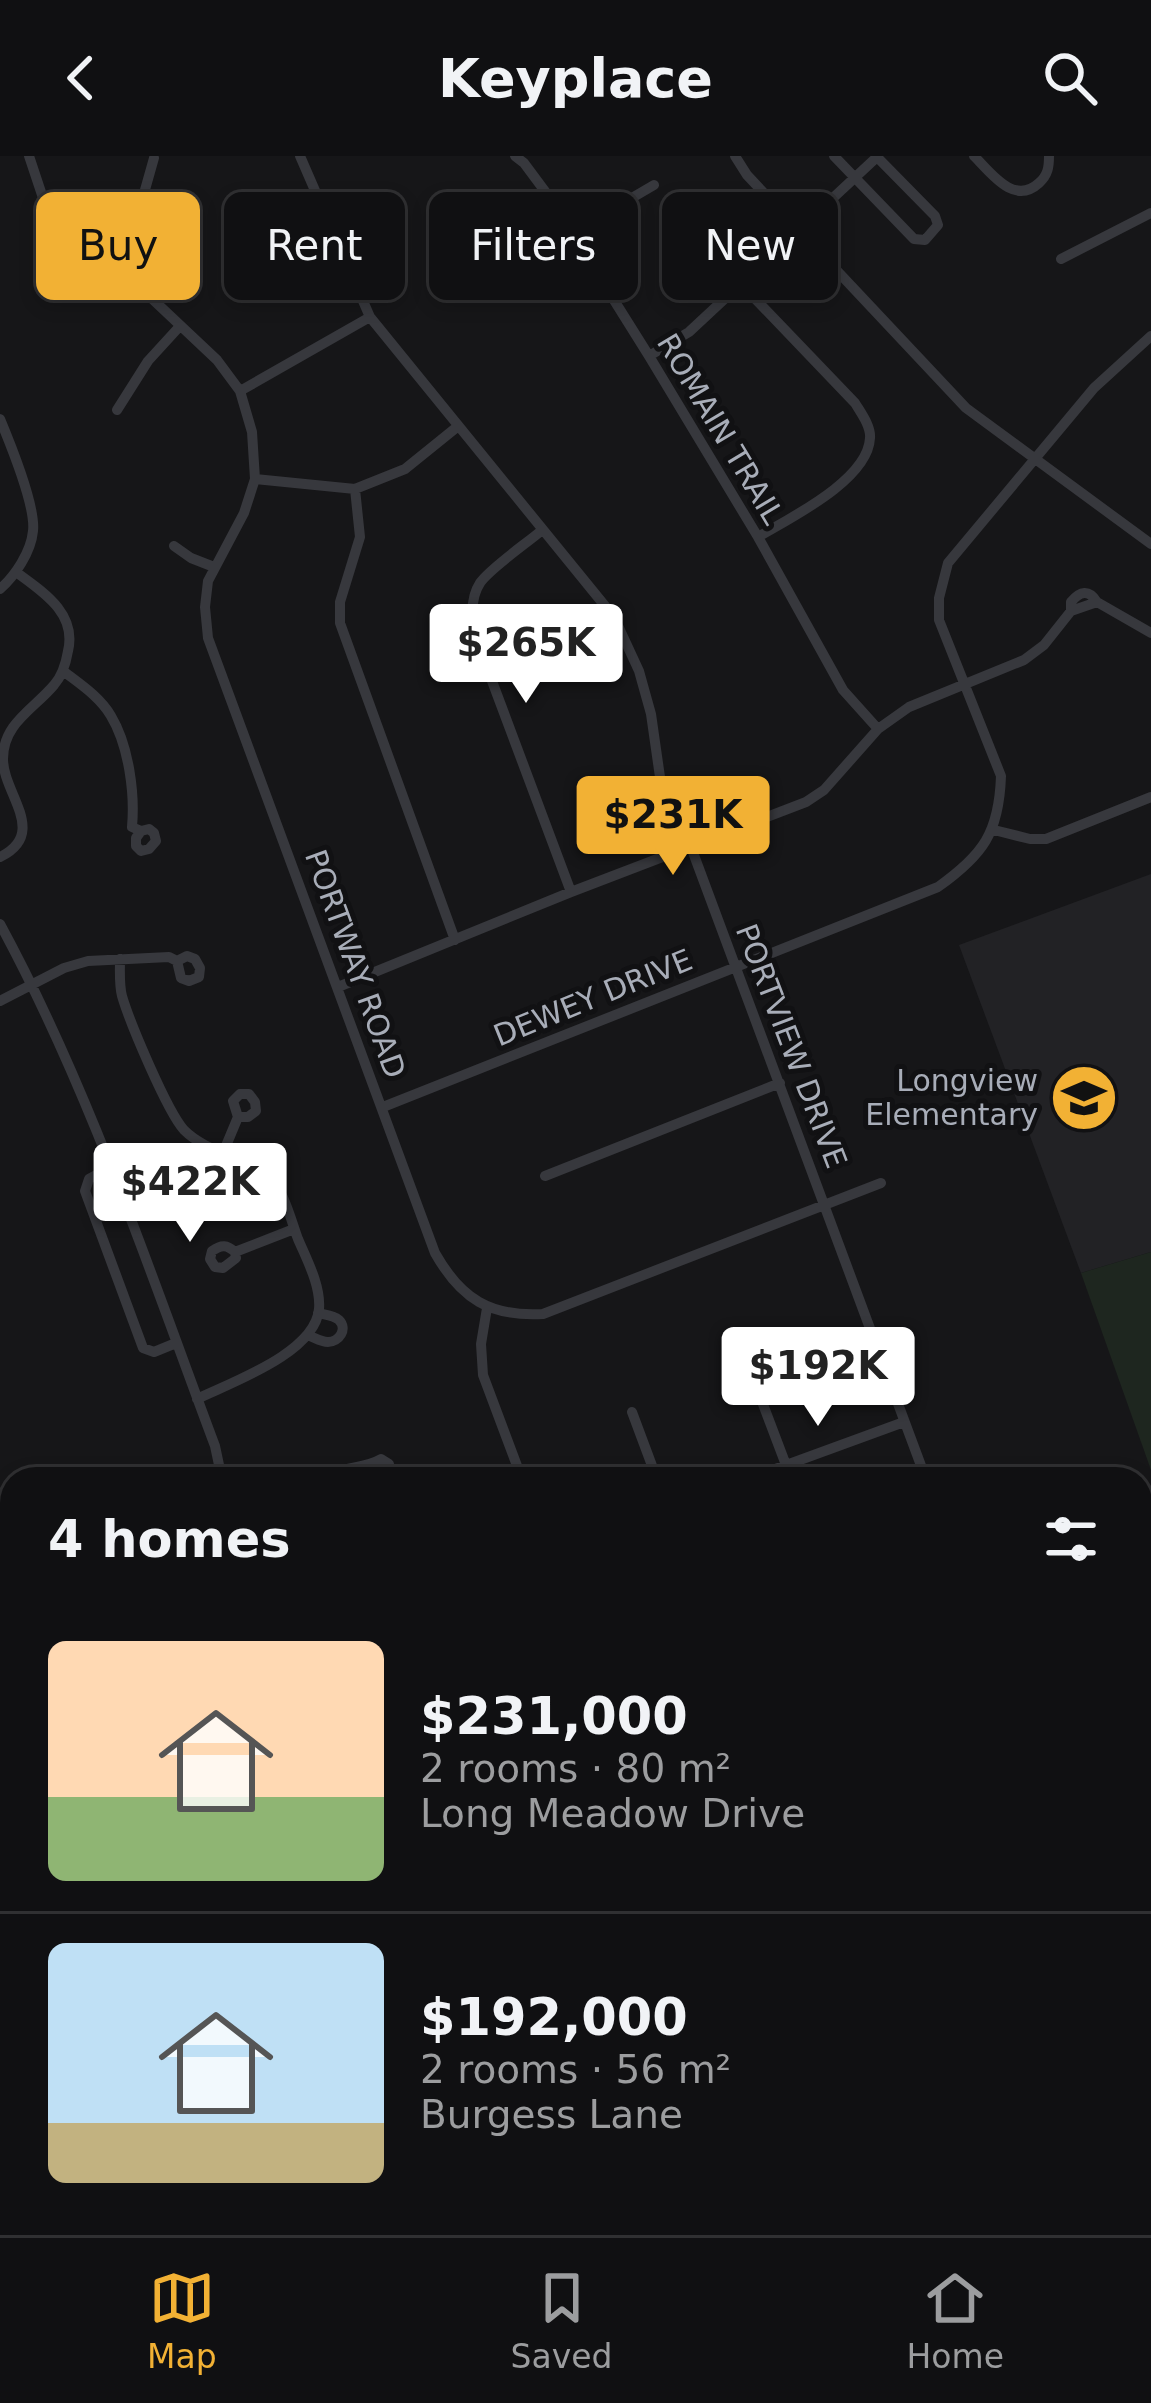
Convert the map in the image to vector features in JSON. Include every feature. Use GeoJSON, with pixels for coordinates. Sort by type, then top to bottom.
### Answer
{"type":"FeatureCollection","features":[{"type":"Feature","properties":{"kind":"street","name":"PORTWAY ROAD"},"geometry":{"type":"LineString","coordinates":[[29,156],[41,192]]}},
{"type":"Feature","properties":{"kind":"street","name":"PORTVIEW DRIVE"},"geometry":{"type":"LineString","coordinates":[[300,156],[315,192]]}},
{"type":"Feature","properties":{"kind":"street","name":"ROMAIN TRAIL"},"geometry":{"type":"LineString","coordinates":[[515,156],[546,192]]}},
{"type":"Feature","properties":{"kind":"street"},"geometry":{"type":"LineString","coordinates":[[735,156],[762,192]]}},
{"type":"Feature","properties":{"kind":"street"},"geometry":{"type":"LineString","coordinates":[[834,156],[855,178],[914,239],[925,240],[938,225],[935,216],[877,156],[855,178],[838,193]]}},
{"type":"Feature","properties":{"kind":"street"},"geometry":{"type":"LineString","coordinates":[[974,156],[1006,188],[1022,191],[1043,180],[1049,156]]}},
{"type":"Feature","properties":{"kind":"street"},"geometry":{"type":"LineString","coordinates":[[144,192],[154,158]]}},
{"type":"Feature","properties":{"kind":"street"},"geometry":{"type":"LineString","coordinates":[[638,194],[654,185]]}},
{"type":"Feature","properties":{"kind":"street"},"geometry":{"type":"LineString","coordinates":[[1061,259],[1151,213]]}},
{"type":"Feature","properties":{"kind":"street"},"geometry":{"type":"LineString","coordinates":[[838,273],[966,408],[1150,540]]}},
{"type":"Feature","properties":{"kind":"street","name":"PORTWAY ROAD"},"geometry":{"type":"LineString","coordinates":[[152,300],[217,360],[241,392],[252,431],[255,479],[244,513],[208,581],[208,638],[435,1253],[446,1273],[487,1308]]}},
{"type":"Feature","properties":{"kind":"street","name":"PORTVIEW DRIVE"},"geometry":{"type":"LineString","coordinates":[[363,300],[370,317],[457,427],[614,617],[639,671],[661,784],[691,847],[921,1467]]}},
{"type":"Feature","properties":{"kind":"street","name":"ROMAIN TRAIL"},"geometry":{"type":"LineString","coordinates":[[614,300],[758,537],[843,690],[878,730]]}},
{"type":"Feature","properties":{"kind":"street"},"geometry":{"type":"LineString","coordinates":[[650,356],[689,332],[725,300]]}},
{"type":"Feature","properties":{"kind":"street"},"geometry":{"type":"LineString","coordinates":[[756,300],[855,403],[871,439],[860,464],[828,496],[758,537]]}},
{"type":"Feature","properties":{"kind":"street"},"geometry":{"type":"LineString","coordinates":[[241,392],[370,317]]}},
{"type":"Feature","properties":{"kind":"street"},"geometry":{"type":"LineString","coordinates":[[117,410],[148,361],[180,326]]}},
{"type":"Feature","properties":{"kind":"street"},"geometry":{"type":"LineString","coordinates":[[1151,336],[1094,388],[948,563],[939,598],[939,620],[1001,776],[994,830],[1046,839],[1151,797]]}},
{"type":"Feature","properties":{"kind":"street"},"geometry":{"type":"LineString","coordinates":[[0,419],[17,460],[34,529],[16,572],[0,589]]}},
{"type":"Feature","properties":{"kind":"street"},"geometry":{"type":"LineString","coordinates":[[255,479],[355,489],[405,469],[457,427]]}},
{"type":"Feature","properties":{"kind":"street"},"geometry":{"type":"LineString","coordinates":[[0,468],[17,460]]}},
{"type":"Feature","properties":{"kind":"street"},"geometry":{"type":"LineString","coordinates":[[355,489],[360,537],[340,602],[340,623],[454,940]]}},
{"type":"Feature","properties":{"kind":"street"},"geometry":{"type":"LineString","coordinates":[[542,531],[480,582],[472,621],[571,892]]}},
{"type":"Feature","properties":{"kind":"street"},"geometry":{"type":"LineString","coordinates":[[174,547],[214,567]]}},
{"type":"Feature","properties":{"kind":"street"},"geometry":{"type":"LineString","coordinates":[[0,857],[21,839],[23,820],[4,770],[3,754],[18,719],[55,684],[70,646],[62,610],[16,572]]}},
{"type":"Feature","properties":{"kind":"street"},"geometry":{"type":"LineString","coordinates":[[338,987],[806,802],[824,790],[878,730],[909,707],[1024,660],[1044,645],[1071,611],[1097,602],[1151,633]]}},
{"type":"Feature","properties":{"kind":"street"},"geometry":{"type":"LineString","coordinates":[[63,671],[92,693],[111,716],[130,781],[132,827],[141,831]]}},
{"type":"Feature","properties":{"kind":"street","name":"DEWEY DRIVE"},"geometry":{"type":"LineString","coordinates":[[382,1107],[938,887],[980,852],[994,830]]}},
{"type":"Feature","properties":{"kind":"street"},"geometry":{"type":"LineString","coordinates":[[0,925],[82,1092],[219,1467]]}},
{"type":"Feature","properties":{"kind":"street"},"geometry":{"type":"LineString","coordinates":[[0,1001],[88,961],[169,957],[177,961]]}},
{"type":"Feature","properties":{"kind":"street"},"geometry":{"type":"LineString","coordinates":[[120,959],[120,992],[172,1114],[187,1132],[267,1175],[278,1189],[315,1280],[318,1313],[314,1328],[288,1353],[197,1399]]}},
{"type":"Feature","properties":{"kind":"street"},"geometry":{"type":"LineString","coordinates":[[545,1177],[780,1084]]}},
{"type":"Feature","properties":{"kind":"street"},"geometry":{"type":"LineString","coordinates":[[223,1154],[238,1117]]}},
{"type":"Feature","properties":{"kind":"street"},"geometry":{"type":"LineString","coordinates":[[111,1167],[88,1179],[85,1192],[101,1236],[143,1348],[154,1352],[176,1343]]}},
{"type":"Feature","properties":{"kind":"street"},"geometry":{"type":"LineString","coordinates":[[518,1467],[483,1375],[481,1344],[487,1308],[515,1316],[543,1314],[881,1183]]}},
{"type":"Feature","properties":{"kind":"street"},"geometry":{"type":"LineString","coordinates":[[236,1252],[295,1229]]}},
{"type":"Feature","properties":{"kind":"street"},"geometry":{"type":"LineString","coordinates":[[307,1335],[327,1342],[343,1332],[338,1320],[318,1313]]}},
{"type":"Feature","properties":{"kind":"street"},"geometry":{"type":"LineString","coordinates":[[750,1370],[786,1465]]}},
{"type":"Feature","properties":{"kind":"street"},"geometry":{"type":"LineString","coordinates":[[632,1412],[653,1467]]}},
{"type":"Feature","properties":{"kind":"street"},"geometry":{"type":"LineString","coordinates":[[781,1467],[904,1422]]}},
{"type":"Feature","properties":{"kind":"street"},"geometry":{"type":"LineString","coordinates":[[361,1467],[381,1459],[388,1467]]}},
{"type":"Feature","properties":{"kind":"shaded area","name":"Longview Elementary"},"geometry":{"type":"Polygon","coordinates":[[[1151,874],[1151,1252],[1081,1273],[959,945],[1151,874]]]}},
{"type":"Feature","properties":{"kind":"shaded area"},"geometry":{"type":"Polygon","coordinates":[[[1151,1252],[1151,1467],[1150,1467],[1081,1273],[1151,1252]]]}},
{"type":"Feature","properties":{"kind":"place","name":"Longview Elementary"},"geometry":{"type":"Point","coordinates":[1084,1098]}}]}
